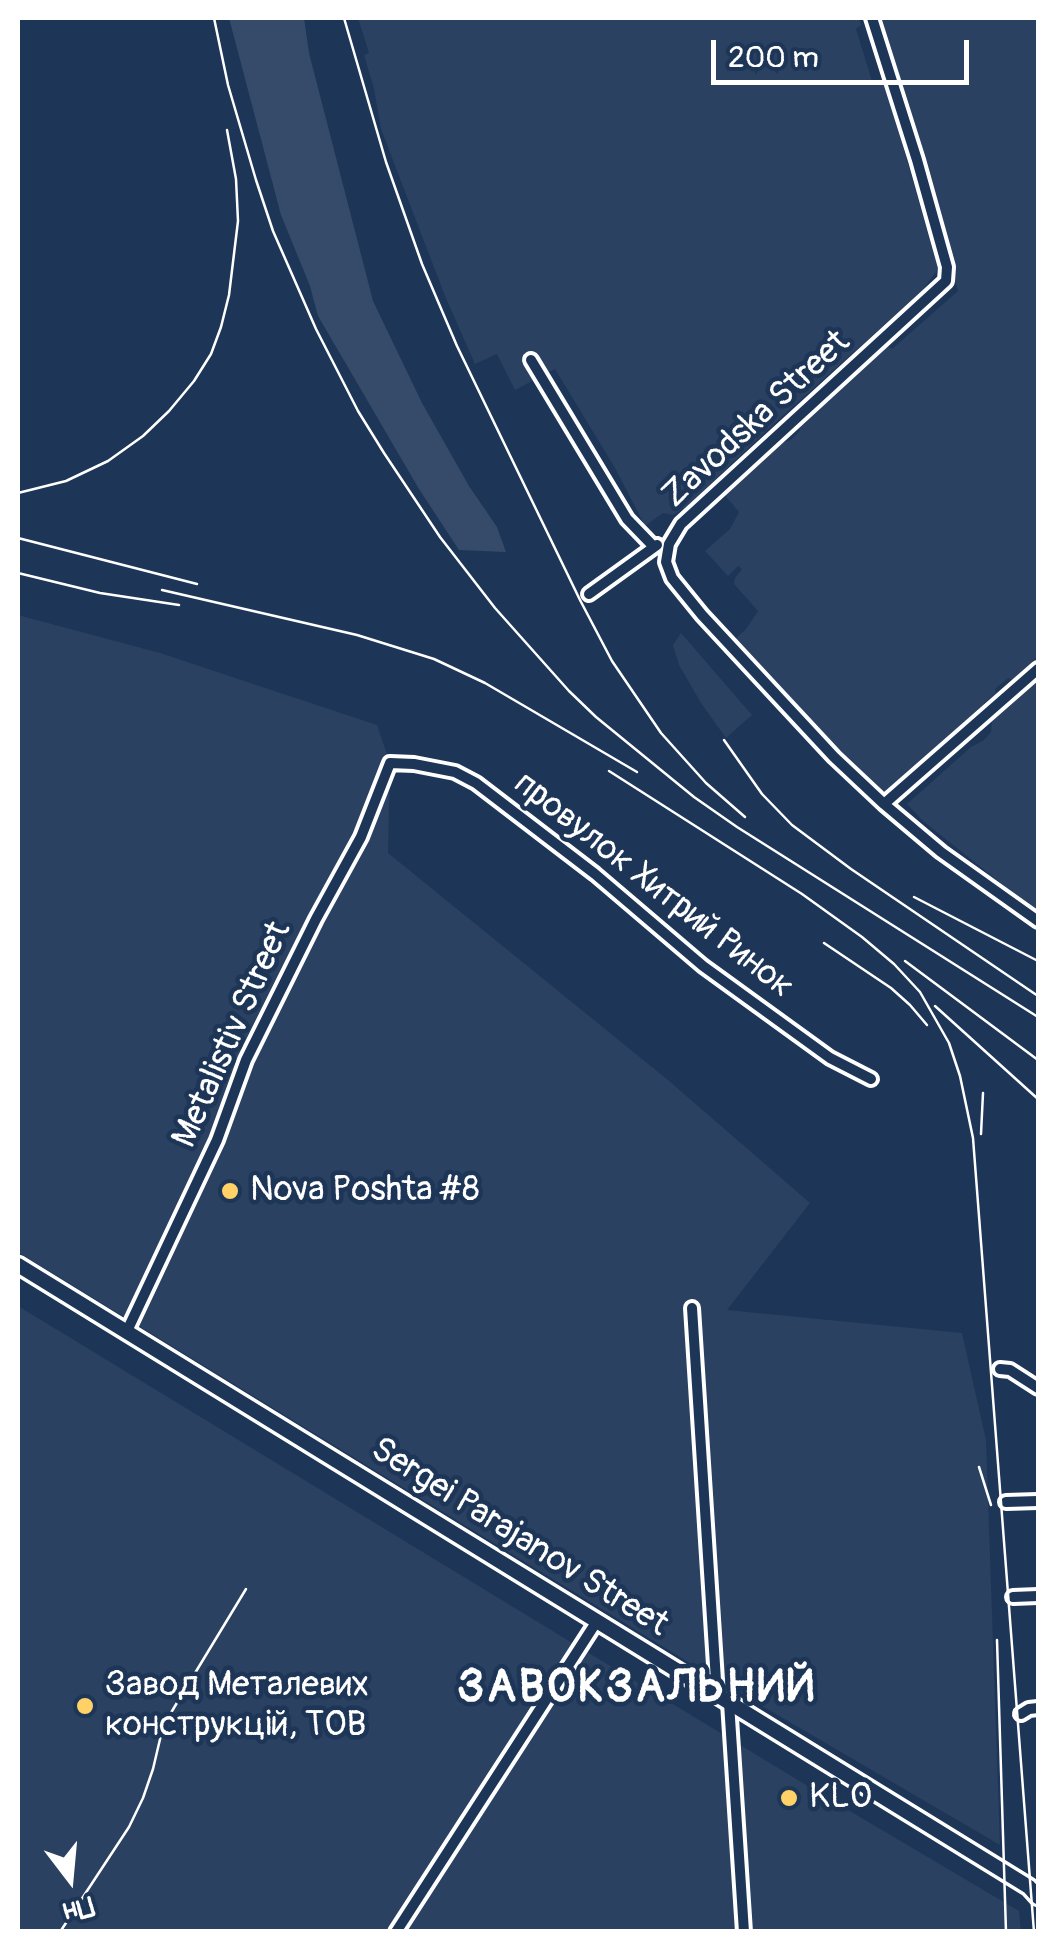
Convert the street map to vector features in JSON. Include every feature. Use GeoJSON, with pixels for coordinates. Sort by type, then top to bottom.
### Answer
{"type":"FeatureCollection","features":[{"type":"Feature","properties":{"kind":"main road","name":"Sergei Parajanov Street"},"geometry":{"type":"LineString","coordinates":[[18,1265],[1029,1887],[1038,1897]]}},
{"type":"Feature","properties":{"kind":"street","name":"Zavodska Street"},"geometry":{"type":"LineString","coordinates":[[872,18],[922,178],[947,267],[946,281],[686,519],[669,544],[668,569],[682,590],[834,757],[941,852],[1038,921]]}},
{"type":"Feature","properties":{"kind":"street"},"geometry":{"type":"LineString","coordinates":[[531,360],[626,519],[654,547]]}},
{"type":"Feature","properties":{"kind":"street"},"geometry":{"type":"LineString","coordinates":[[589,594],[658,544],[669,544]]}},
{"type":"Feature","properties":{"kind":"street"},"geometry":{"type":"LineString","coordinates":[[884,804],[1038,670]]}},
{"type":"Feature","properties":{"kind":"street","name":"провулок Хитрий Ринок"},"geometry":{"type":"LineString","coordinates":[[390,763],[455,772],[476,783],[595,874],[703,966],[830,1058],[871,1079]]}},
{"type":"Feature","properties":{"kind":"street","name":"Metalistiv Street"},"geometry":{"type":"LineString","coordinates":[[127,1331],[216,1140],[246,1060],[361,838],[390,763]]}},
{"type":"Feature","properties":{"kind":"street"},"geometry":{"type":"LineString","coordinates":[[692,1308],[744,1932]]}},
{"type":"Feature","properties":{"kind":"street"},"geometry":{"type":"LineString","coordinates":[[1000,1368],[1038,1388]]}},
{"type":"Feature","properties":{"kind":"street"},"geometry":{"type":"LineString","coordinates":[[1006,1502],[1038,1501]]}},
{"type":"Feature","properties":{"kind":"street"},"geometry":{"type":"LineString","coordinates":[[1013,1597],[1038,1596]]}},
{"type":"Feature","properties":{"kind":"street"},"geometry":{"type":"LineString","coordinates":[[396,1932],[597,1621]]}},
{"type":"Feature","properties":{"kind":"street"},"geometry":{"type":"LineString","coordinates":[[1021,1714],[1038,1708]]}},
{"type":"Feature","properties":{"kind":"shaded area"},"geometry":{"type":"Polygon","coordinates":[[[229,18],[304,18],[309,53],[373,301],[422,403],[497,527],[506,552],[459,550],[318,316],[281,215],[229,18]]]}},
{"type":"Feature","properties":{"kind":"shaded area"},"geometry":{"type":"Polygon","coordinates":[[[358,18],[859,18],[861,25],[856,29],[872,81],[883,79],[886,87],[938,269],[922,291],[685,508],[673,515],[663,513],[645,526],[555,369],[515,390],[497,354],[475,364],[381,129],[364,55],[369,53],[358,18]]]}},
{"type":"Feature","properties":{"kind":"shaded area"},"geometry":{"type":"Polygon","coordinates":[[[882,18],[1038,18],[1038,656],[1013,680],[1008,678],[995,689],[984,709],[888,793],[881,793],[732,642],[758,611],[734,584],[742,569],[738,566],[728,576],[705,551],[730,529],[739,512],[723,493],[778,444],[791,440],[801,424],[834,392],[888,346],[892,349],[958,291],[882,18]]]}},
{"type":"Feature","properties":{"kind":"shaded area"},"geometry":{"type":"Polygon","coordinates":[[[18,615],[160,653],[377,725],[390,763],[388,853],[668,1080],[810,1203],[727,1310],[962,1333],[986,1440],[1000,1845],[721,1682],[18,1252],[18,615]]]}},
{"type":"Feature","properties":{"kind":"shaded area"},"geometry":{"type":"Polygon","coordinates":[[[681,633],[752,715],[726,738],[679,665],[673,645],[681,633]]]}},
{"type":"Feature","properties":{"kind":"shaded area"},"geometry":{"type":"Polygon","coordinates":[[[1038,679],[1038,923],[1013,901],[1017,896],[907,804],[984,740],[991,732],[992,720],[1038,679]]]}},
{"type":"Feature","properties":{"kind":"shaded area"},"geometry":{"type":"Polygon","coordinates":[[[18,1306],[1019,1911],[1021,1931],[18,1931],[18,1306]]]}},
{"type":"Feature","properties":{"kind":"railway"},"geometry":{"type":"LineString","coordinates":[[214,18],[228,85],[256,180],[273,231],[316,329],[384,453],[440,537],[495,608],[596,717],[694,797],[1038,1017]]}},
{"type":"Feature","properties":{"kind":"railway"},"geometry":{"type":"LineString","coordinates":[[344,18],[386,162],[422,264],[457,346],[580,600],[612,661],[661,733],[706,783],[745,817]]}},
{"type":"Feature","properties":{"kind":"railway"},"geometry":{"type":"LineString","coordinates":[[18,493],[66,481],[108,461],[143,436],[194,381],[211,354],[229,295],[238,221],[236,179],[227,130]]}},
{"type":"Feature","properties":{"kind":"railway"},"geometry":{"type":"LineString","coordinates":[[18,538],[197,584]]}},
{"type":"Feature","properties":{"kind":"railway"},"geometry":{"type":"LineString","coordinates":[[18,573],[100,593],[179,605]]}},
{"type":"Feature","properties":{"kind":"railway"},"geometry":{"type":"LineString","coordinates":[[162,590],[357,635],[434,659],[485,683],[637,772]]}},
{"type":"Feature","properties":{"kind":"railway"},"geometry":{"type":"LineString","coordinates":[[724,740],[762,794],[792,825],[1038,996]]}},
{"type":"Feature","properties":{"kind":"railway"},"geometry":{"type":"LineString","coordinates":[[609,771],[802,894],[862,937],[920,992],[949,1043],[973,1138],[1034,1932]]}},
{"type":"Feature","properties":{"kind":"railway"},"geometry":{"type":"LineString","coordinates":[[914,897],[1038,961]]}},
{"type":"Feature","properties":{"kind":"railway"},"geometry":{"type":"LineString","coordinates":[[824,943],[891,988],[927,1025]]}},
{"type":"Feature","properties":{"kind":"railway"},"geometry":{"type":"LineString","coordinates":[[905,961],[1038,1060]]}},
{"type":"Feature","properties":{"kind":"railway"},"geometry":{"type":"LineString","coordinates":[[935,1006],[1038,1099]]}},
{"type":"Feature","properties":{"kind":"railway"},"geometry":{"type":"LineString","coordinates":[[981,1134],[983,1093]]}},
{"type":"Feature","properties":{"kind":"railway"},"geometry":{"type":"LineString","coordinates":[[979,1467],[991,1505]]}},
{"type":"Feature","properties":{"kind":"railway"},"geometry":{"type":"LineString","coordinates":[[60,1932],[129,1827],[143,1798],[169,1716],[246,1589]]}},
{"type":"Feature","properties":{"kind":"railway"},"geometry":{"type":"LineString","coordinates":[[997,1640],[1006,1932]]}},
{"type":"Feature","properties":{"kind":"place","name":"Nova Poshta #8"},"geometry":{"type":"Point","coordinates":[230,1191]}},
{"type":"Feature","properties":{"kind":"place","name":"Завод Металевих конструкцій, ТОВ"},"geometry":{"type":"Point","coordinates":[85,1706]}},
{"type":"Feature","properties":{"kind":"place","name":"KLO"},"geometry":{"type":"Point","coordinates":[789,1798]}},
{"type":"Feature","properties":{"kind":"district","name":"ЗАВОКЗАЛЬНИЙ"},"geometry":{"type":"Point","coordinates":[637,1690]}}]}
